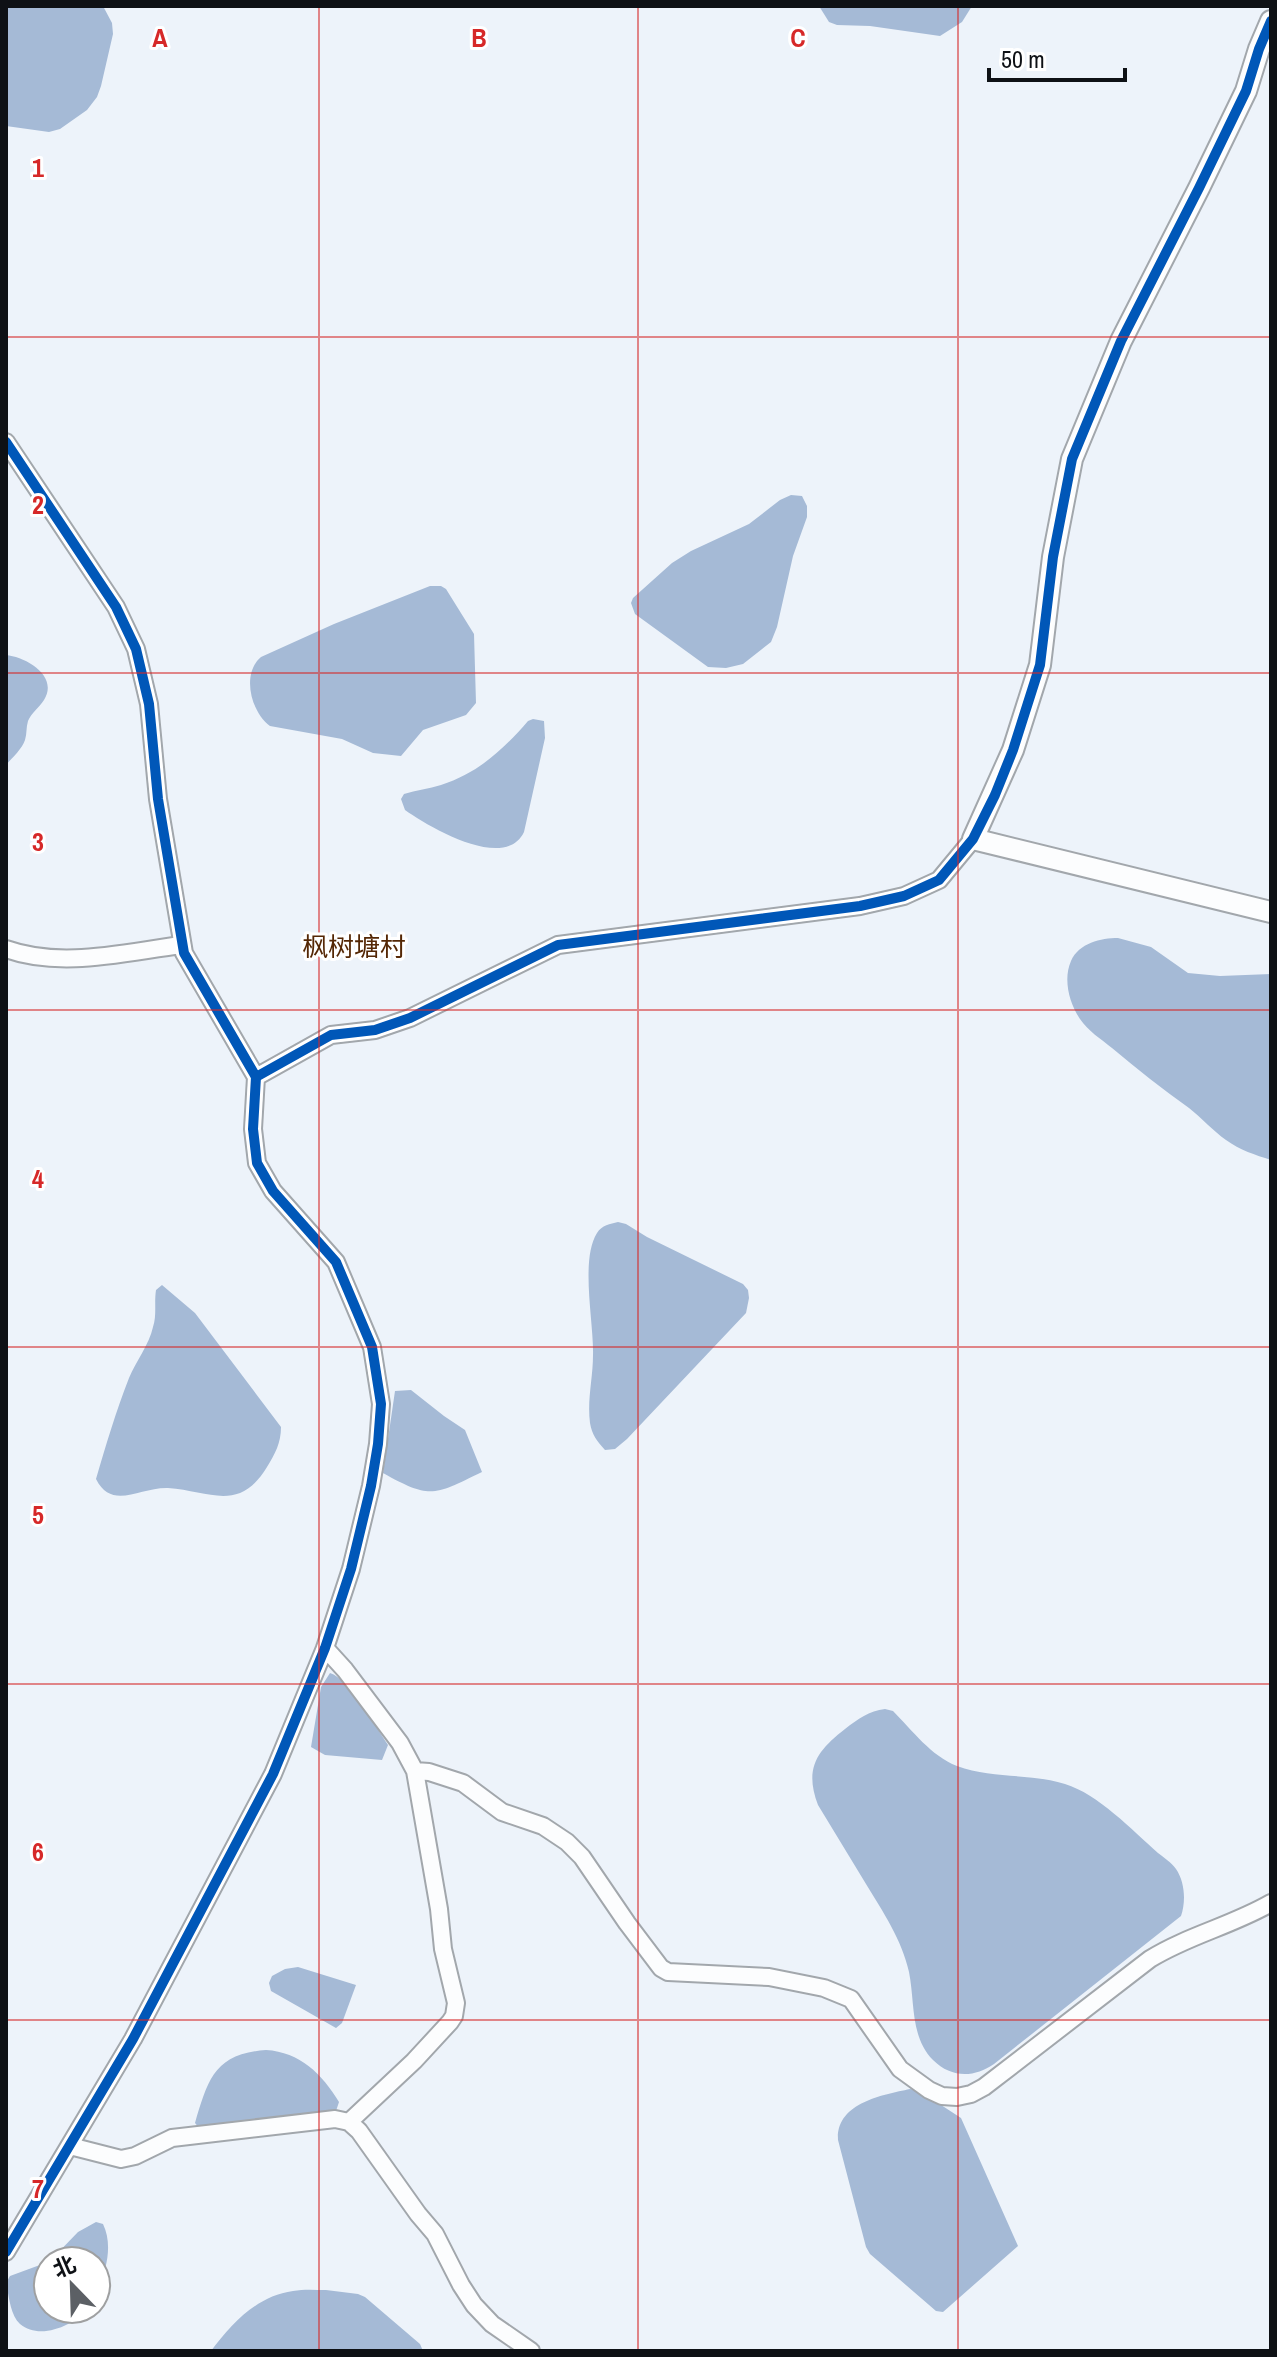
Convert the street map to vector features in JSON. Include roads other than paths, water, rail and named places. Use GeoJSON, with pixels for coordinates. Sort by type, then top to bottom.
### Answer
{"type":"FeatureCollection","features":[{"type":"Feature","properties":{"kind":"street"},"geometry":{"type":"LineString","coordinates":[[256,1077],[331,1035],[375,1030],[410,1018],[558,945],[860,906],[904,896],[939,880],[973,839],[1013,750],[1040,665],[1053,557],[1072,459],[1121,341],[1246,91],[1271,21]]}},
{"type":"Feature","properties":{"kind":"street"},"geometry":{"type":"LineString","coordinates":[[6,442],[116,607],[136,649],[149,704],[158,799],[184,953],[256,1077],[253,1129],[257,1163],[273,1191],[336,1262],[366,1329],[379,1383],[380,1424],[371,1486],[351,1569],[325,1648],[273,1774],[133,2039],[6,2252]]}},
{"type":"Feature","properties":{"kind":"street"},"geometry":{"type":"LineString","coordinates":[[973,839],[1271,912]]}},
{"type":"Feature","properties":{"kind":"street"},"geometry":{"type":"LineString","coordinates":[[6,949],[36,957],[80,958],[182,945]]}},
{"type":"Feature","properties":{"kind":"street"},"geometry":{"type":"LineString","coordinates":[[325,1648],[400,1743],[415,1771],[443,1949],[456,2003],[450,2022],[349,2122]]}},
{"type":"Feature","properties":{"kind":"street"},"geometry":{"type":"LineString","coordinates":[[415,1771],[429,1772],[463,1783],[502,1812],[543,1826],[567,1842],[582,1857],[661,1968],[668,1972],[769,1977],[824,1988],[851,1999],[900,2069],[942,2096],[957,2097],[984,2087],[1150,1959],[1175,1944],[1235,1923],[1271,1903]]}},
{"type":"Feature","properties":{"kind":"street"},"geometry":{"type":"LineString","coordinates":[[70,2146],[121,2159],[135,2156],[172,2138],[335,2119],[349,2122],[359,2131],[435,2234],[474,2305],[492,2324],[531,2351]]}},
{"type":"Feature","properties":{"kind":"water"},"geometry":{"type":"Polygon","coordinates":[[[6,6],[103,6],[112,23],[113,34],[97,97],[87,110],[60,129],[49,132],[6,126],[6,6]]]}},
{"type":"Feature","properties":{"kind":"water"},"geometry":{"type":"Polygon","coordinates":[[[819,6],[972,6],[962,22],[940,36],[870,26],[837,25],[829,22],[819,6]]]}},
{"type":"Feature","properties":{"kind":"water"},"geometry":{"type":"Polygon","coordinates":[[[791,495],[802,496],[807,506],[807,517],[793,556],[777,627],[771,642],[743,664],[726,668],[708,667],[635,614],[631,603],[633,598],[672,563],[749,524],[791,495]]]}},
{"type":"Feature","properties":{"kind":"water"},"geometry":{"type":"Polygon","coordinates":[[[430,586],[446,589],[474,634],[476,703],[466,715],[423,730],[401,756],[373,753],[342,739],[270,726],[263,720],[254,702],[250,683],[251,673],[261,657],[430,586]]]}},
{"type":"Feature","properties":{"kind":"water"},"geometry":{"type":"Polygon","coordinates":[[[6,655],[38,669],[47,683],[47,691],[28,721],[24,743],[6,765],[6,655]]]}},
{"type":"Feature","properties":{"kind":"water"},"geometry":{"type":"Polygon","coordinates":[[[533,719],[544,721],[545,738],[524,832],[514,843],[501,848],[466,842],[405,810],[401,799],[404,794],[441,785],[467,774],[489,759],[533,719]]]}},
{"type":"Feature","properties":{"kind":"water"},"geometry":{"type":"Polygon","coordinates":[[[1118,938],[1151,947],[1188,973],[1220,976],[1271,974],[1271,1160],[1226,1140],[1095,1035],[1080,1019],[1068,991],[1067,975],[1071,961],[1079,950],[1091,943],[1118,938]]]}},
{"type":"Feature","properties":{"kind":"water"},"geometry":{"type":"Polygon","coordinates":[[[618,1222],[743,1284],[749,1298],[746,1313],[627,1439],[615,1449],[605,1450],[597,1441],[589,1414],[593,1342],[589,1259],[599,1230],[618,1222]]]}},
{"type":"Feature","properties":{"kind":"water"},"geometry":{"type":"Polygon","coordinates":[[[162,1285],[195,1313],[281,1427],[277,1448],[267,1467],[246,1490],[234,1495],[210,1495],[168,1488],[118,1496],[103,1489],[96,1479],[124,1390],[151,1334],[156,1290],[162,1285]]]}},
{"type":"Feature","properties":{"kind":"water"},"geometry":{"type":"Polygon","coordinates":[[[411,1390],[465,1430],[482,1472],[453,1486],[432,1491],[412,1487],[383,1473],[395,1391],[411,1390]]]}},
{"type":"Feature","properties":{"kind":"water"},"geometry":{"type":"Polygon","coordinates":[[[330,1673],[354,1694],[388,1745],[382,1760],[325,1755],[311,1747],[321,1687],[330,1673]]]}},
{"type":"Feature","properties":{"kind":"water"},"geometry":{"type":"Polygon","coordinates":[[[885,1709],[893,1711],[922,1742],[957,1766],[984,1773],[1052,1781],[1090,1796],[1172,1865],[1183,1886],[1181,1916],[994,2064],[971,2074],[955,2073],[940,2066],[920,2041],[909,1972],[897,1937],[818,1805],[814,1792],[813,1770],[820,1753],[859,1719],[885,1709]]]}},
{"type":"Feature","properties":{"kind":"water"},"geometry":{"type":"Polygon","coordinates":[[[298,1967],[356,1985],[342,2023],[336,2028],[271,1991],[269,1983],[272,1976],[298,1967]]]}},
{"type":"Feature","properties":{"kind":"water"},"geometry":{"type":"Polygon","coordinates":[[[266,2050],[289,2055],[309,2066],[339,2102],[335,2114],[200,2129],[195,2123],[204,2094],[216,2072],[235,2057],[266,2050]]]}},
{"type":"Feature","properties":{"kind":"water"},"geometry":{"type":"Polygon","coordinates":[[[910,2089],[918,2090],[961,2118],[1018,2246],[943,2312],[936,2311],[870,2254],[838,2140],[839,2127],[853,2109],[874,2098],[910,2089]]]}},
{"type":"Feature","properties":{"kind":"water"},"geometry":{"type":"Polygon","coordinates":[[[96,2222],[103,2224],[108,2245],[65,2245],[78,2232],[96,2222]]]}},
{"type":"Feature","properties":{"kind":"water"},"geometry":{"type":"Polygon","coordinates":[[[32,2268],[32,2325],[66,2325],[37,2331],[20,2324],[12,2310],[6,2283],[10,2276],[32,2268]]]}},
{"type":"Feature","properties":{"kind":"water"},"geometry":{"type":"Polygon","coordinates":[[[297,2290],[326,2290],[365,2297],[420,2344],[423,2351],[211,2351],[246,2312],[268,2299],[297,2290]]]}},
{"type":"Feature","properties":{"kind":"district","name":"枫树塘村"},"geometry":{"type":"Point","coordinates":[354,947]}}]}
